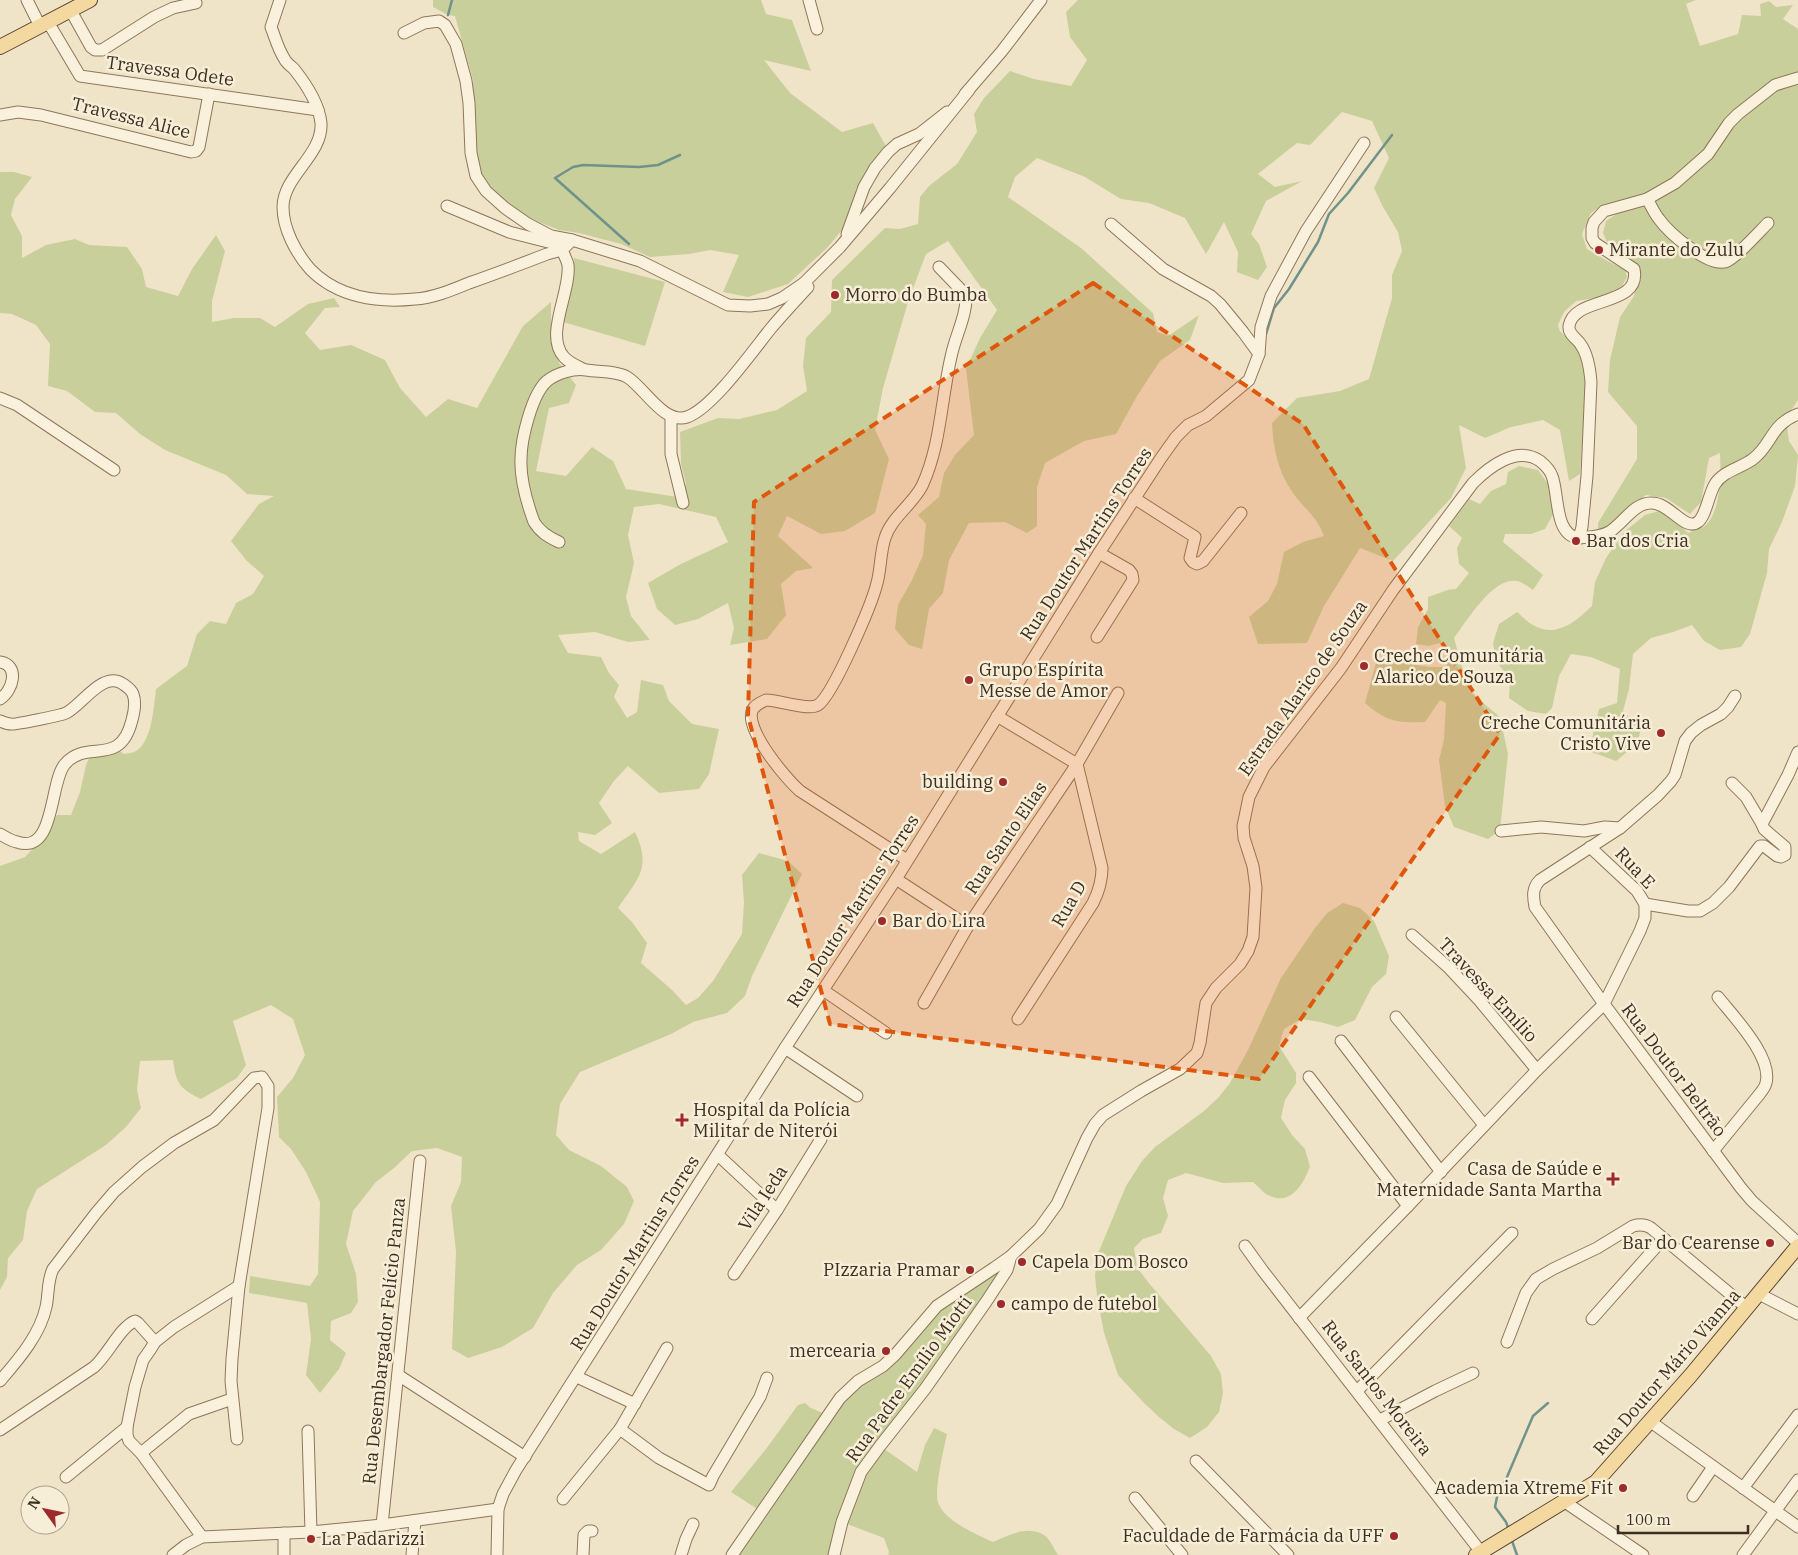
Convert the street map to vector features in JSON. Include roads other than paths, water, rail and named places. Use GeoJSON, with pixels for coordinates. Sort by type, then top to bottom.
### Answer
{"type":"FeatureCollection","features":[{"type":"Feature","properties":{"kind":"main road"},"geometry":{"type":"LineString","coordinates":[[0,47],[90,0]]}},
{"type":"Feature","properties":{"kind":"main road","name":"Rua Doutor Mário Vianna"},"geometry":{"type":"LineString","coordinates":[[1478,1553],[1596,1482],[1651,1422],[1796,1250]]}},
{"type":"Feature","properties":{"kind":"street"},"geometry":{"type":"LineString","coordinates":[[27,0],[44,24]]}},
{"type":"Feature","properties":{"kind":"street"},"geometry":{"type":"LineString","coordinates":[[280,0],[271,27],[284,60],[303,80],[311,93],[318,110],[321,133],[316,145],[286,193],[283,205],[284,219],[302,260],[320,279],[333,287],[361,297],[389,300],[416,299],[442,293],[547,254],[566,245]]}},
{"type":"Feature","properties":{"kind":"street"},"geometry":{"type":"LineString","coordinates":[[808,0],[817,29]]}},
{"type":"Feature","properties":{"kind":"street"},"geometry":{"type":"LineString","coordinates":[[447,206],[509,232],[640,261],[728,305],[750,306],[768,304],[804,283],[840,247],[933,137],[1041,0]]}},
{"type":"Feature","properties":{"kind":"street"},"geometry":{"type":"LineString","coordinates":[[71,11],[91,47],[95,50],[102,50],[154,17],[173,8],[196,3]]}},
{"type":"Feature","properties":{"kind":"street"},"geometry":{"type":"LineString","coordinates":[[404,33],[424,23],[439,21],[445,25],[456,44],[466,81],[471,153],[476,176],[486,191],[505,208],[528,224],[566,245]]}},
{"type":"Feature","properties":{"kind":"street","name":"Travessa Odete"},"geometry":{"type":"LineString","coordinates":[[44,24],[80,76],[318,110]]}},
{"type":"Feature","properties":{"kind":"street"},"geometry":{"type":"LineString","coordinates":[[1798,78],[1775,85],[1733,118],[1708,154],[1675,183],[1647,199],[1604,211],[1594,222],[1592,238],[1595,243],[1634,269],[1634,279],[1631,287],[1623,294],[1581,310],[1574,316],[1569,325],[1571,334],[1581,344],[1585,353],[1591,382],[1587,476],[1582,527],[1579,538],[1600,536],[1610,532],[1645,503],[1661,504],[1686,523],[1698,523],[1705,511],[1714,485],[1724,475],[1754,459],[1761,452],[1777,427],[1798,414]]}},
{"type":"Feature","properties":{"kind":"street"},"geometry":{"type":"LineString","coordinates":[[840,247],[850,227],[864,187],[875,168],[888,152],[897,144],[919,134],[944,114],[969,90]]}},
{"type":"Feature","properties":{"kind":"street","name":"Travessa Alice"},"geometry":{"type":"LineString","coordinates":[[0,115],[18,112],[41,115],[196,152],[199,147],[209,94]]}},
{"type":"Feature","properties":{"kind":"street","name":"Rua Doutor Martins Torres"},"geometry":{"type":"LineString","coordinates":[[497,1555],[498,1509],[508,1483],[785,1048],[896,880],[1134,498],[1176,437],[1192,421],[1206,416],[1249,380],[1259,354],[1261,327],[1272,296],[1306,231],[1364,143]]}},
{"type":"Feature","properties":{"kind":"street"},"geometry":{"type":"LineString","coordinates":[[1647,199],[1659,219],[1671,232],[1699,255],[1716,262],[1725,262],[1733,257],[1768,223]]}},
{"type":"Feature","properties":{"kind":"street"},"geometry":{"type":"LineString","coordinates":[[1111,224],[1163,269],[1211,296],[1220,304],[1259,354]]}},
{"type":"Feature","properties":{"kind":"street"},"geometry":{"type":"LineString","coordinates":[[566,245],[568,264],[557,328],[558,348],[564,358],[584,369]]}},
{"type":"Feature","properties":{"kind":"street"},"geometry":{"type":"LineString","coordinates":[[907,860],[792,784],[781,772],[758,736],[751,716],[753,709],[766,700],[780,701],[809,708],[817,706],[829,692],[870,606],[878,583],[885,538],[921,487],[940,423],[944,390],[954,341],[967,306],[966,295],[939,267]]}},
{"type":"Feature","properties":{"kind":"street"},"geometry":{"type":"LineString","coordinates":[[559,542],[548,537],[537,528],[530,513],[522,474],[523,440],[540,389],[547,381],[559,374],[584,369],[628,377],[635,385],[640,387],[650,400],[671,416],[688,417],[721,390],[808,287],[804,283]]}},
{"type":"Feature","properties":{"kind":"street"},"geometry":{"type":"LineString","coordinates":[[0,398],[24,410],[114,470]]}},
{"type":"Feature","properties":{"kind":"street"},"geometry":{"type":"LineString","coordinates":[[671,416],[671,454],[683,503]]}},
{"type":"Feature","properties":{"kind":"street","name":"Estrada Alarico de Souza"},"geometry":{"type":"LineString","coordinates":[[732,1555],[740,1540],[762,1512],[840,1398],[858,1381],[883,1366],[895,1355],[937,1306],[1011,1256],[1039,1229],[1052,1213],[1091,1131],[1103,1115],[1180,1069],[1197,1053],[1206,1002],[1216,988],[1240,964],[1248,951],[1253,937],[1256,888],[1253,866],[1244,838],[1243,826],[1250,796],[1264,768],[1340,668],[1393,590],[1464,494],[1484,472],[1501,462],[1514,456],[1526,455],[1534,457],[1546,465],[1552,476],[1560,516],[1567,533],[1574,538],[1579,538]]}},
{"type":"Feature","properties":{"kind":"street"},"geometry":{"type":"LineString","coordinates":[[1134,498],[1195,537],[1190,558],[1198,564],[1241,513]]}},
{"type":"Feature","properties":{"kind":"street"},"geometry":{"type":"LineString","coordinates":[[1097,637],[1133,580],[1130,570],[1099,553]]}},
{"type":"Feature","properties":{"kind":"street"},"geometry":{"type":"LineString","coordinates":[[0,662],[8,664],[11,668],[13,679],[8,691],[0,699]]}},
{"type":"Feature","properties":{"kind":"street"},"geometry":{"type":"LineString","coordinates":[[0,721],[11,724],[67,712],[99,685],[111,680],[120,681],[134,697],[134,712],[125,740],[113,748],[84,753],[69,760],[62,768],[57,779],[47,826],[38,838],[33,842],[18,843],[0,834]]}},
{"type":"Feature","properties":{"kind":"street","name":"Rua Santo Elias"},"geometry":{"type":"LineString","coordinates":[[924,1004],[968,926],[1077,764],[1118,693]]}},
{"type":"Feature","properties":{"kind":"street"},"geometry":{"type":"LineString","coordinates":[[1590,847],[1620,828],[1671,781],[1675,775],[1684,741],[1691,733],[1721,714],[1735,696]]}},
{"type":"Feature","properties":{"kind":"street"},"geometry":{"type":"LineString","coordinates":[[997,716],[1077,764]]}},
{"type":"Feature","properties":{"kind":"street"},"geometry":{"type":"LineString","coordinates":[[1762,824],[1798,752]]}},
{"type":"Feature","properties":{"kind":"street","name":"Rua D"},"geometry":{"type":"LineString","coordinates":[[1018,1019],[1093,903],[1101,884],[1102,868],[1077,764]]}},
{"type":"Feature","properties":{"kind":"street"},"geometry":{"type":"LineString","coordinates":[[1645,904],[1688,911],[1700,911],[1713,903],[1729,887],[1758,848],[1764,846],[1777,856],[1782,857],[1786,855],[1785,847],[1764,829],[1746,797],[1732,783]]}},
{"type":"Feature","properties":{"kind":"street"},"geometry":{"type":"LineString","coordinates":[[1501,831],[1541,827],[1584,830],[1620,828]]}},
{"type":"Feature","properties":{"kind":"street","name":"Rua E"},"geometry":{"type":"LineString","coordinates":[[1590,847],[1637,891],[1645,904],[1645,918],[1640,931],[1604,1004]]}},
{"type":"Feature","properties":{"kind":"street","name":"Rua Doutor Beltrão"},"geometry":{"type":"LineString","coordinates":[[1590,847],[1540,880],[1534,887],[1535,906],[1604,1004],[1713,1150],[1752,1201],[1796,1250]]}},
{"type":"Feature","properties":{"kind":"street"},"geometry":{"type":"LineString","coordinates":[[896,880],[968,926]]}},
{"type":"Feature","properties":{"kind":"street","name":"Travessa Emílio"},"geometry":{"type":"LineString","coordinates":[[1412,935],[1449,968],[1479,1000],[1537,1070]]}},
{"type":"Feature","properties":{"kind":"street"},"geometry":{"type":"LineString","coordinates":[[823,990],[886,1033]]}},
{"type":"Feature","properties":{"kind":"street"},"geometry":{"type":"LineString","coordinates":[[1713,1150],[1764,1088],[1767,1078],[1762,1056],[1718,996]]}},
{"type":"Feature","properties":{"kind":"street"},"geometry":{"type":"LineString","coordinates":[[1299,1318],[1537,1070],[1604,1004]]}},
{"type":"Feature","properties":{"kind":"street"},"geometry":{"type":"LineString","coordinates":[[1396,1017],[1484,1125]]}},
{"type":"Feature","properties":{"kind":"street"},"geometry":{"type":"LineString","coordinates":[[1341,1041],[1441,1172]]}},
{"type":"Feature","properties":{"kind":"street"},"geometry":{"type":"LineString","coordinates":[[785,1048],[857,1096]]}},
{"type":"Feature","properties":{"kind":"street"},"geometry":{"type":"LineString","coordinates":[[0,1381],[23,1352],[41,1321],[46,1307],[48,1281],[53,1269],[104,1203],[142,1167],[174,1143],[214,1120],[254,1078],[262,1077],[266,1080],[268,1108],[239,1286],[232,1359],[232,1399],[237,1439]]}},
{"type":"Feature","properties":{"kind":"street"},"geometry":{"type":"LineString","coordinates":[[1309,1078],[1408,1206]]}},
{"type":"Feature","properties":{"kind":"street","name":"Vila Ieda"},"geometry":{"type":"LineString","coordinates":[[734,1274],[821,1139]]}},
{"type":"Feature","properties":{"kind":"street"},"geometry":{"type":"LineString","coordinates":[[718,1155],[777,1210]]}},
{"type":"Feature","properties":{"kind":"street","name":"Rua Desembargador Felício Panza"},"geometry":{"type":"LineString","coordinates":[[382,1525],[420,1160]]}},
{"type":"Feature","properties":{"kind":"street"},"geometry":{"type":"LineString","coordinates":[[1508,1342],[1526,1293],[1542,1275],[1597,1248],[1633,1226],[1643,1225],[1651,1228],[1747,1308]]}},
{"type":"Feature","properties":{"kind":"street"},"geometry":{"type":"LineString","coordinates":[[1357,1391],[1512,1233]]}},
{"type":"Feature","properties":{"kind":"street"},"geometry":{"type":"LineString","coordinates":[[1592,1319],[1663,1239]]}},
{"type":"Feature","properties":{"kind":"street","name":"Rua Santos Moreira"},"geometry":{"type":"LineString","coordinates":[[1245,1246],[1380,1420],[1478,1553]]}},
{"type":"Feature","properties":{"kind":"street","name":"Rua Padre Emílio Miotti"},"geometry":{"type":"LineString","coordinates":[[834,1555],[842,1522],[861,1472],[925,1390],[1007,1270],[1011,1256]]}},
{"type":"Feature","properties":{"kind":"street"},"geometry":{"type":"LineString","coordinates":[[202,1537],[141,1453],[129,1441],[127,1427],[141,1368],[155,1342],[239,1286]]}},
{"type":"Feature","properties":{"kind":"street"},"geometry":{"type":"LineString","coordinates":[[1759,1294],[1798,1314]]}},
{"type":"Feature","properties":{"kind":"street"},"geometry":{"type":"LineString","coordinates":[[0,1430],[94,1367],[105,1357],[120,1333],[129,1323],[135,1321],[138,1323],[155,1342]]}},
{"type":"Feature","properties":{"kind":"street"},"geometry":{"type":"LineString","coordinates":[[563,1499],[620,1428],[666,1348]]}},
{"type":"Feature","properties":{"kind":"street"},"geometry":{"type":"LineString","coordinates":[[1380,1420],[1473,1373]]}},
{"type":"Feature","properties":{"kind":"street"},"geometry":{"type":"LineString","coordinates":[[398,1376],[525,1457]]}},
{"type":"Feature","properties":{"kind":"street"},"geometry":{"type":"LineString","coordinates":[[577,1377],[635,1404]]}},
{"type":"Feature","properties":{"kind":"street"},"geometry":{"type":"LineString","coordinates":[[620,1428],[660,1458],[709,1485],[760,1397],[767,1378]]}},
{"type":"Feature","properties":{"kind":"street"},"geometry":{"type":"LineString","coordinates":[[141,1453],[189,1414],[232,1399]]}},
{"type":"Feature","properties":{"kind":"street"},"geometry":{"type":"LineString","coordinates":[[1743,1488],[1798,1415]]}},
{"type":"Feature","properties":{"kind":"street"},"geometry":{"type":"LineString","coordinates":[[1651,1422],[1798,1527]]}},
{"type":"Feature","properties":{"kind":"street"},"geometry":{"type":"LineString","coordinates":[[66,1477],[127,1427]]}},
{"type":"Feature","properties":{"kind":"street"},"geometry":{"type":"LineString","coordinates":[[308,1431],[311,1532]]}},
{"type":"Feature","properties":{"kind":"street"},"geometry":{"type":"LineString","coordinates":[[1196,1461],[1288,1555]]}},
{"type":"Feature","properties":{"kind":"street"},"geometry":{"type":"LineString","coordinates":[[1692,1496],[1713,1467]]}},
{"type":"Feature","properties":{"kind":"street"},"geometry":{"type":"LineString","coordinates":[[1743,1555],[1798,1480]]}},
{"type":"Feature","properties":{"kind":"street"},"geometry":{"type":"LineString","coordinates":[[1135,1498],[1182,1555]]}},
{"type":"Feature","properties":{"kind":"street"},"geometry":{"type":"LineString","coordinates":[[1565,1502],[1642,1555]]}},
{"type":"Feature","properties":{"kind":"street"},"geometry":{"type":"LineString","coordinates":[[173,1555],[202,1537],[311,1532],[415,1521],[498,1509]]}},
{"type":"Feature","properties":{"kind":"street"},"geometry":{"type":"LineString","coordinates":[[412,1555],[415,1521]]}},
{"type":"Feature","properties":{"kind":"street"},"geometry":{"type":"LineString","coordinates":[[681,1555],[692,1524]]}},
{"type":"Feature","properties":{"kind":"street"},"geometry":{"type":"LineString","coordinates":[[583,1555],[584,1535],[588,1530],[592,1530]]}},
{"type":"Feature","properties":{"kind":"street"},"geometry":{"type":"LineString","coordinates":[[284,1533],[284,1555]]}},
{"type":"Feature","properties":{"kind":"waterway"},"geometry":{"type":"LineString","coordinates":[[448,15],[452,0]]}},
{"type":"Feature","properties":{"kind":"waterway"},"geometry":{"type":"LineString","coordinates":[[1266,334],[1274,308],[1289,289],[1318,242],[1329,214],[1348,193],[1392,135]]}},
{"type":"Feature","properties":{"kind":"waterway"},"geometry":{"type":"LineString","coordinates":[[629,244],[555,178],[573,167],[583,165],[639,167],[658,165],[680,155]]}},
{"type":"Feature","properties":{"kind":"waterway"},"geometry":{"type":"LineString","coordinates":[[1509,1530],[1506,1522],[1495,1507],[1497,1497],[1533,1416],[1548,1403]]}},
{"type":"Feature","properties":{"kind":"waterway"},"geometry":{"type":"LineString","coordinates":[[1511,1538],[1517,1555]]}},
{"type":"Feature","properties":{"kind":"place","name":"Mirante do Zulu"},"geometry":{"type":"Point","coordinates":[1599,250]}},
{"type":"Feature","properties":{"kind":"place","name":"Morro do Bumba"},"geometry":{"type":"Point","coordinates":[835,295]}},
{"type":"Feature","properties":{"kind":"place","name":"Bar dos Cria"},"geometry":{"type":"Point","coordinates":[1576,541]}},
{"type":"Feature","properties":{"kind":"place","name":"Creche Comunitária Alarico de Souza"},"geometry":{"type":"Point","coordinates":[1364,666]}},
{"type":"Feature","properties":{"kind":"place","name":"Grupo Espírita Messe de Amor"},"geometry":{"type":"Point","coordinates":[969,680]}},
{"type":"Feature","properties":{"kind":"place","name":"Creche Comunitária Cristo Vive"},"geometry":{"type":"Point","coordinates":[1661,733]}},
{"type":"Feature","properties":{"kind":"place","name":"building"},"geometry":{"type":"Point","coordinates":[1003,782]}},
{"type":"Feature","properties":{"kind":"place","name":"Bar do Lira"},"geometry":{"type":"Point","coordinates":[882,921]}},
{"type":"Feature","properties":{"kind":"place","name":"Hospital da Polícia Militar de Niterói"},"geometry":{"type":"Point","coordinates":[682,1120]}},
{"type":"Feature","properties":{"kind":"place","name":"Casa de Saúde e Maternidade Santa Martha"},"geometry":{"type":"Point","coordinates":[1613,1179]}},
{"type":"Feature","properties":{"kind":"place","name":"Bar do Cearense"},"geometry":{"type":"Point","coordinates":[1770,1243]}},
{"type":"Feature","properties":{"kind":"place","name":"Capela Dom Bosco"},"geometry":{"type":"Point","coordinates":[1022,1262]}},
{"type":"Feature","properties":{"kind":"place","name":"PIzzaria Pramar"},"geometry":{"type":"Point","coordinates":[970,1270]}},
{"type":"Feature","properties":{"kind":"place","name":"campo de futebol"},"geometry":{"type":"Point","coordinates":[1001,1304]}},
{"type":"Feature","properties":{"kind":"place","name":"mercearia"},"geometry":{"type":"Point","coordinates":[886,1351]}},
{"type":"Feature","properties":{"kind":"place","name":"Academia Xtreme Fit"},"geometry":{"type":"Point","coordinates":[1623,1488]}},
{"type":"Feature","properties":{"kind":"place","name":"Faculdade de Farmácia da UFF"},"geometry":{"type":"Point","coordinates":[1394,1536]}},
{"type":"Feature","properties":{"kind":"place","name":"La Padarizzi"},"geometry":{"type":"Point","coordinates":[311,1539]}}]}
